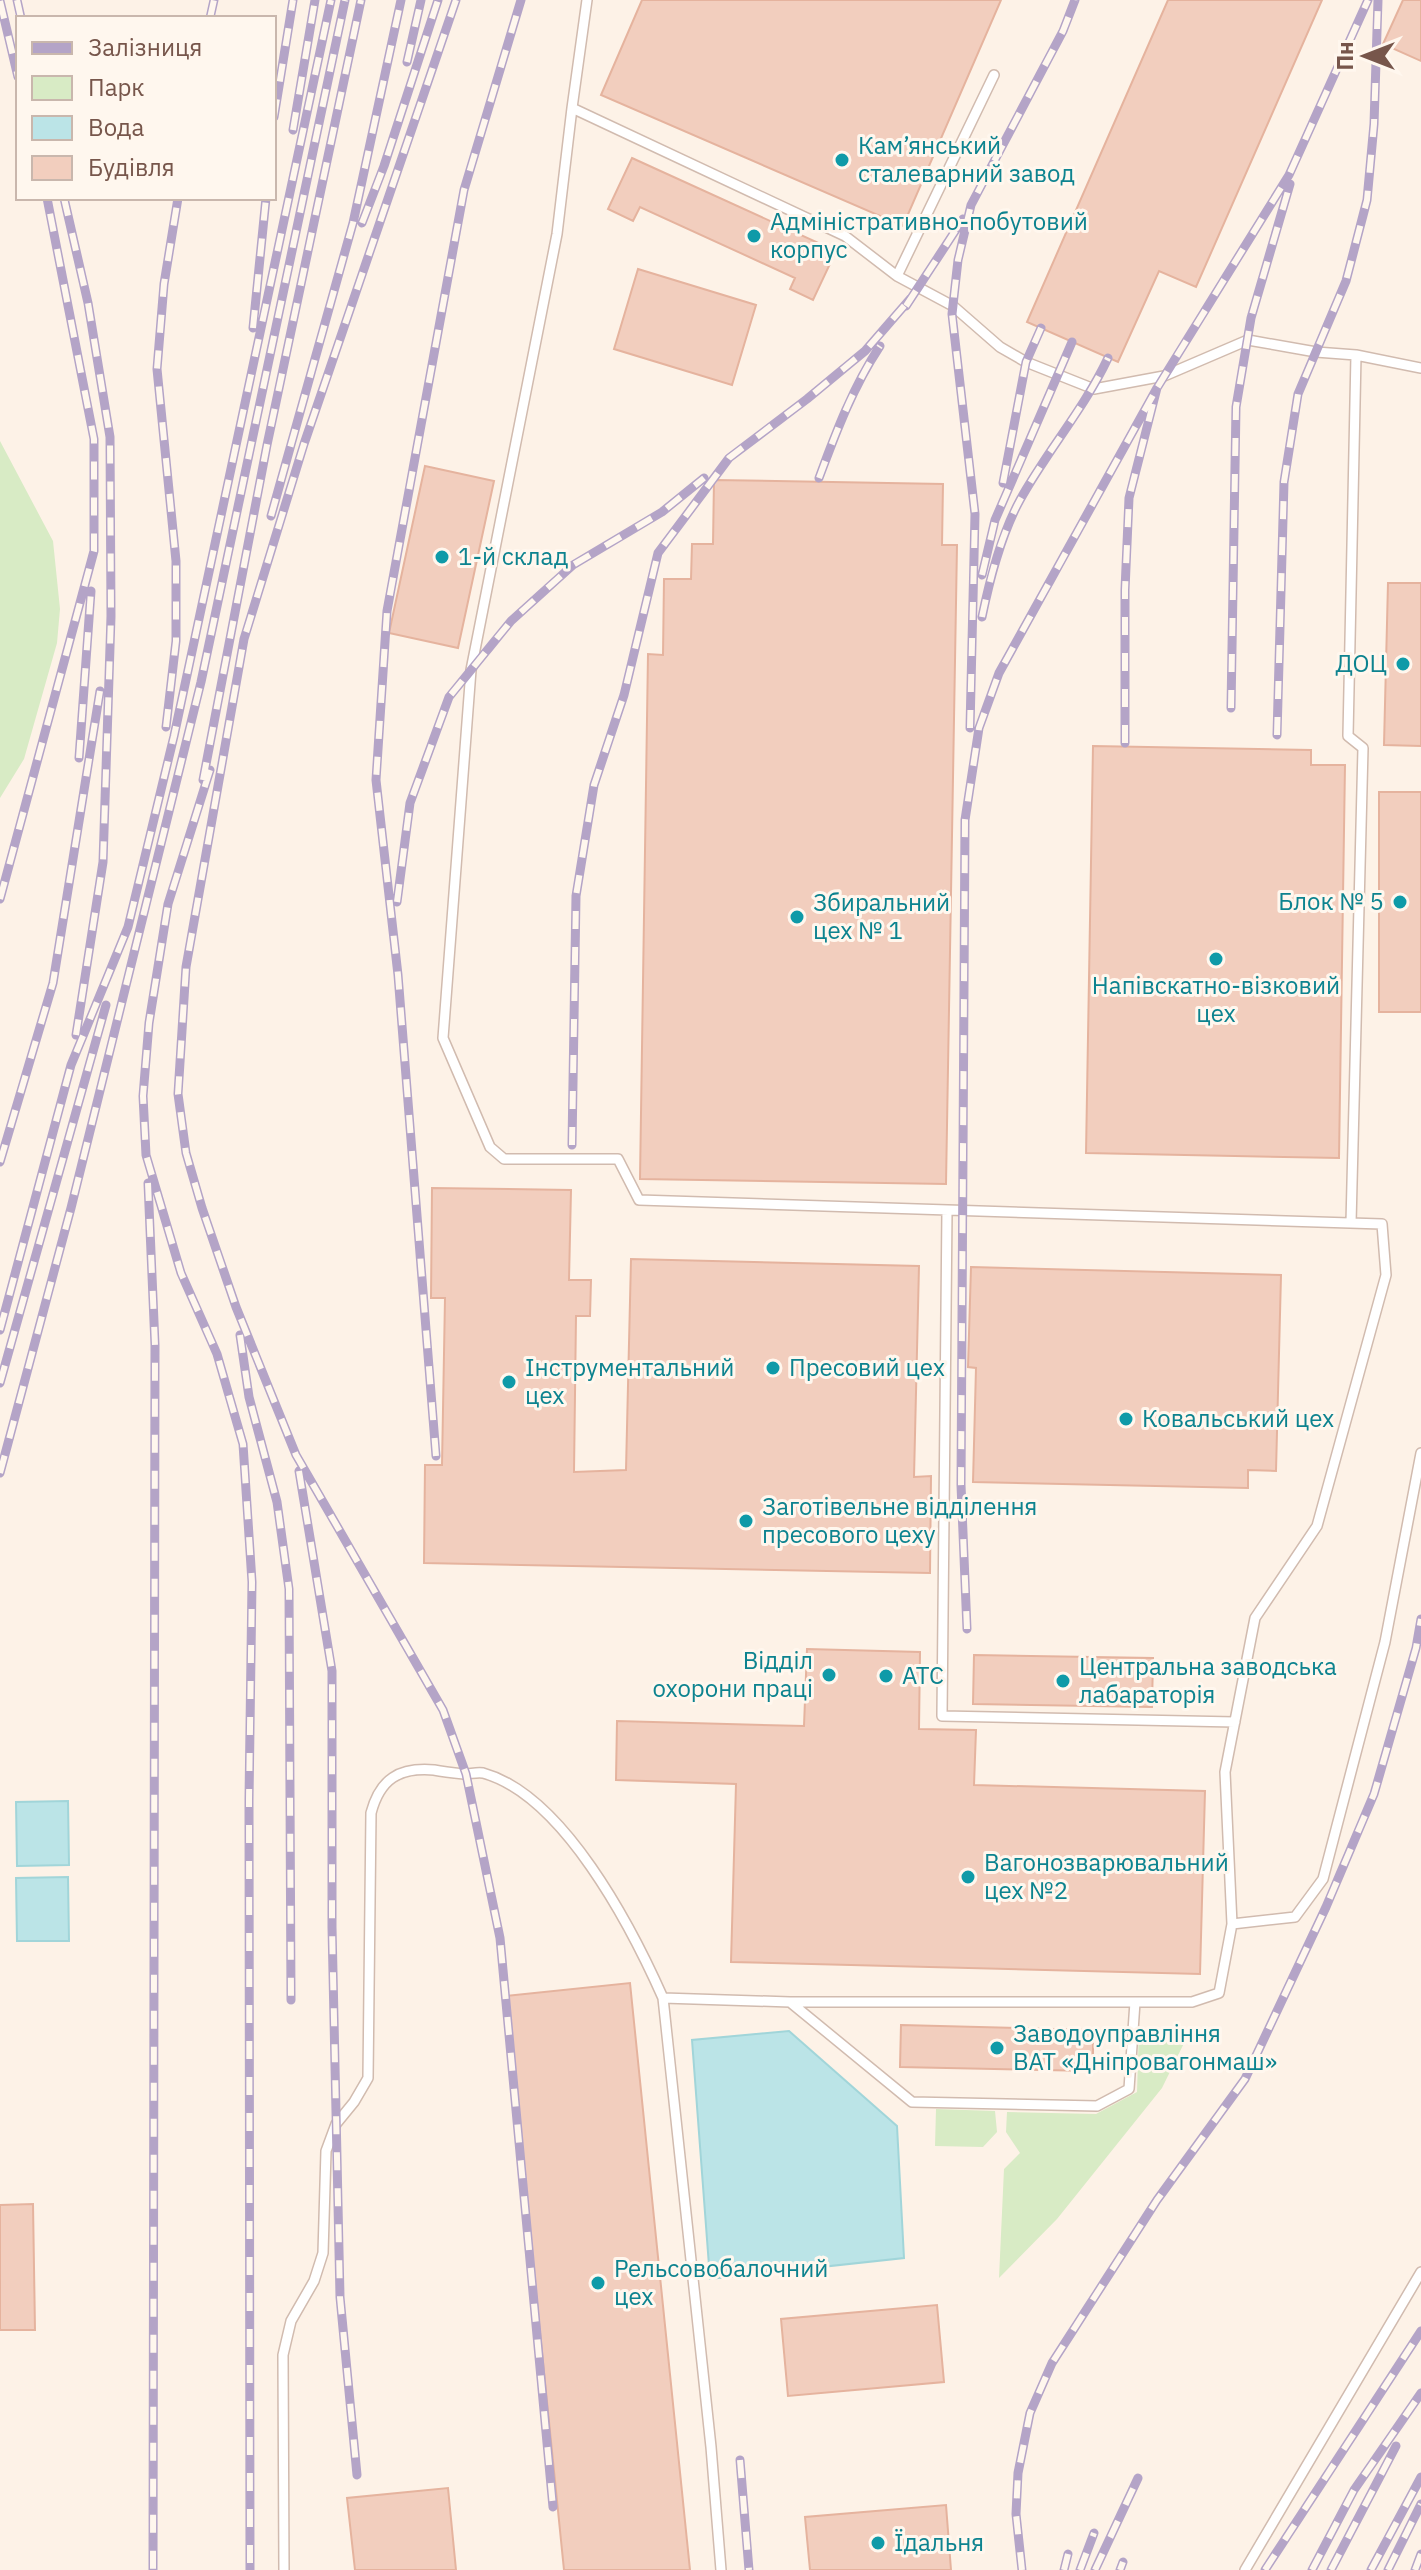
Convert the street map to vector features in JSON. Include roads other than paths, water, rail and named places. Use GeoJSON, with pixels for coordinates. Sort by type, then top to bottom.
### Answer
{"type":"FeatureCollection","features":[{"type":"Feature","properties":{"kind":"lane"},"geometry":{"type":"LineString","coordinates":[[587,0],[557,234],[471,670],[443,1038],[490,1147],[504,1159],[618,1159],[639,1200],[1382,1224],[1386,1275],[1317,1526],[1255,1618],[1225,1772],[1232,1924],[1219,1993],[1192,2002],[790,2002],[663,1998]]}},
{"type":"Feature","properties":{"kind":"lane"},"geometry":{"type":"LineString","coordinates":[[897,276],[994,75]]}},
{"type":"Feature","properties":{"kind":"lane"},"geometry":{"type":"LineString","coordinates":[[572,108],[845,236],[897,276],[953,306],[1000,347],[1026,362],[1094,389],[1164,376],[1248,340],[1316,352],[1356,355],[1421,368]]}},
{"type":"Feature","properties":{"kind":"lane"},"geometry":{"type":"LineString","coordinates":[[1351,1223],[1363,748],[1348,736],[1356,355]]}},
{"type":"Feature","properties":{"kind":"lane"},"geometry":{"type":"LineString","coordinates":[[947,1210],[942,1716],[1235,1722]]}},
{"type":"Feature","properties":{"kind":"lane"},"geometry":{"type":"LineString","coordinates":[[1232,1924],[1295,1917],[1323,1879],[1385,1642],[1421,1453]]}},
{"type":"Feature","properties":{"kind":"lane"},"geometry":{"type":"LineString","coordinates":[[284,2570],[283,2355],[291,2321],[314,2281],[323,2253],[326,2151],[336,2124],[368,2078],[371,1813],[374,1799],[383,1784],[396,1774],[420,1769],[481,1773],[529,1796],[567,1833],[637,1941],[663,1998],[711,2447],[721,2570]]}},
{"type":"Feature","properties":{"kind":"lane"},"geometry":{"type":"LineString","coordinates":[[790,2002],[912,2102],[1097,2106],[1129,2089],[1135,2002]]}},
{"type":"Feature","properties":{"kind":"lane"},"geometry":{"type":"LineString","coordinates":[[1245,2570],[1421,2272]]}},
{"type":"Feature","properties":{"kind":"water"},"geometry":{"type":"Polygon","coordinates":[[[68,1801],[69,1865],[17,1866],[16,1802],[68,1801]]]}},
{"type":"Feature","properties":{"kind":"water"},"geometry":{"type":"Polygon","coordinates":[[[68,1877],[69,1941],[17,1941],[16,1878],[68,1877]]]}},
{"type":"Feature","properties":{"kind":"water"},"geometry":{"type":"Polygon","coordinates":[[[789,2031],[897,2126],[904,2258],[710,2279],[692,2040],[789,2031]]]}},
{"type":"Feature","properties":{"kind":"railway"},"geometry":{"type":"LineString","coordinates":[[17,0],[21,16]]}},
{"type":"Feature","properties":{"kind":"railway"},"geometry":{"type":"LineString","coordinates":[[210,16],[214,0]]}},
{"type":"Feature","properties":{"kind":"railway"},"geometry":{"type":"LineString","coordinates":[[276,105],[293,0]]}},
{"type":"Feature","properties":{"kind":"railway"},"geometry":{"type":"LineString","coordinates":[[293,130],[315,0]]}},
{"type":"Feature","properties":{"kind":"railway"},"geometry":{"type":"LineString","coordinates":[[0,1330],[71,1065],[128,927],[174,736],[331,0]]}},
{"type":"Feature","properties":{"kind":"railway"},"geometry":{"type":"LineString","coordinates":[[0,1473],[71,1208],[201,682],[345,0]]}},
{"type":"Feature","properties":{"kind":"railway"},"geometry":{"type":"LineString","coordinates":[[203,780],[267,445],[361,0]]}},
{"type":"Feature","properties":{"kind":"railway"},"geometry":{"type":"LineString","coordinates":[[271,516],[353,223],[401,0]]}},
{"type":"Feature","properties":{"kind":"railway"},"geometry":{"type":"LineString","coordinates":[[407,62],[421,0]]}},
{"type":"Feature","properties":{"kind":"railway"},"geometry":{"type":"LineString","coordinates":[[362,223],[384,166],[438,0]]}},
{"type":"Feature","properties":{"kind":"railway"},"geometry":{"type":"LineString","coordinates":[[456,0],[304,444],[244,639],[186,967],[178,1094],[186,1153],[202,1208],[236,1307],[296,1455],[443,1710],[466,1774],[500,1938],[553,2507]]}},
{"type":"Feature","properties":{"kind":"railway"},"geometry":{"type":"LineString","coordinates":[[436,1456],[398,975],[376,780],[387,611],[464,190],[521,0]]}},
{"type":"Feature","properties":{"kind":"railway"},"geometry":{"type":"LineString","coordinates":[[970,728],[975,514],[952,314],[958,260],[971,205],[1063,31],[1075,0]]}},
{"type":"Feature","properties":{"kind":"railway"},"geometry":{"type":"LineString","coordinates":[[1125,743],[1125,590],[1129,498],[1157,388],[1289,175],[1368,0]]}},
{"type":"Feature","properties":{"kind":"railway"},"geometry":{"type":"LineString","coordinates":[[1277,735],[1284,482],[1298,394],[1346,281],[1367,200],[1374,124],[1378,0]]}},
{"type":"Feature","properties":{"kind":"railway"},"geometry":{"type":"LineString","coordinates":[[0,1],[16,69]]}},
{"type":"Feature","properties":{"kind":"railway"},"geometry":{"type":"LineString","coordinates":[[1231,708],[1236,407],[1251,318],[1290,184]]}},
{"type":"Feature","properties":{"kind":"railway"},"geometry":{"type":"LineString","coordinates":[[0,899],[94,551],[94,439],[47,200]]}},
{"type":"Feature","properties":{"kind":"railway"},"geometry":{"type":"LineString","coordinates":[[64,200],[88,303],[110,437],[111,616],[103,862],[76,1035]]}},
{"type":"Feature","properties":{"kind":"railway"},"geometry":{"type":"LineString","coordinates":[[166,727],[176,641],[176,561],[157,369],[164,284],[178,200]]}},
{"type":"Feature","properties":{"kind":"railway"},"geometry":{"type":"LineString","coordinates":[[253,328],[266,200]]}},
{"type":"Feature","properties":{"kind":"railway"},"geometry":{"type":"LineString","coordinates":[[906,306],[963,219]]}},
{"type":"Feature","properties":{"kind":"railway"},"geometry":{"type":"LineString","coordinates":[[572,1145],[576,896],[594,785],[624,695],[658,553],[729,458],[865,351],[911,298]]}},
{"type":"Feature","properties":{"kind":"railway"},"geometry":{"type":"LineString","coordinates":[[1003,483],[1026,362],[1041,328]]}},
{"type":"Feature","properties":{"kind":"railway"},"geometry":{"type":"LineString","coordinates":[[982,575],[995,520],[1072,342]]}},
{"type":"Feature","properties":{"kind":"railway"},"geometry":{"type":"LineString","coordinates":[[819,478],[853,394],[880,346]]}},
{"type":"Feature","properties":{"kind":"railway"},"geometry":{"type":"LineString","coordinates":[[982,617],[997,557],[1013,513],[1108,358]]}},
{"type":"Feature","properties":{"kind":"railway"},"geometry":{"type":"LineString","coordinates":[[967,1629],[961,1485],[965,820],[979,728],[999,673],[1157,388]]}},
{"type":"Feature","properties":{"kind":"railway"},"geometry":{"type":"LineString","coordinates":[[397,902],[410,803],[449,697],[511,621],[573,565],[662,512],[704,478]]}},
{"type":"Feature","properties":{"kind":"railway"},"geometry":{"type":"LineString","coordinates":[[79,758],[91,591]]}},
{"type":"Feature","properties":{"kind":"railway"},"geometry":{"type":"LineString","coordinates":[[0,1162],[53,983],[100,691]]}},
{"type":"Feature","properties":{"kind":"railway"},"geometry":{"type":"LineString","coordinates":[[210,770],[168,904],[149,1023],[143,1096],[146,1155],[181,1273],[217,1354],[243,1444],[252,1582],[249,1800],[250,2570]]}},
{"type":"Feature","properties":{"kind":"railway"},"geometry":{"type":"LineString","coordinates":[[0,1383],[106,1005]]}},
{"type":"Feature","properties":{"kind":"railway"},"geometry":{"type":"LineString","coordinates":[[148,1183],[155,1345],[153,2570]]}},
{"type":"Feature","properties":{"kind":"railway"},"geometry":{"type":"LineString","coordinates":[[240,1335],[249,1397],[277,1502],[289,1589],[291,2000]]}},
{"type":"Feature","properties":{"kind":"railway"},"geometry":{"type":"LineString","coordinates":[[299,1471],[332,1671],[332,1927],[340,2297],[357,2475]]}},
{"type":"Feature","properties":{"kind":"railway"},"geometry":{"type":"LineString","coordinates":[[1022,2570],[1016,2514],[1018,2473],[1030,2413],[1052,2363],[1157,2200],[1245,2079],[1326,1907],[1374,1794],[1416,1648],[1421,1619]]}},
{"type":"Feature","properties":{"kind":"railway"},"geometry":{"type":"LineString","coordinates":[[1265,2570],[1421,2331]]}},
{"type":"Feature","properties":{"kind":"railway"},"geometry":{"type":"LineString","coordinates":[[1312,2570],[1354,2490],[1421,2393]]}},
{"type":"Feature","properties":{"kind":"railway"},"geometry":{"type":"LineString","coordinates":[[1331,2570],[1396,2446]]}},
{"type":"Feature","properties":{"kind":"railway"},"geometry":{"type":"LineString","coordinates":[[740,2460],[749,2570]]}},
{"type":"Feature","properties":{"kind":"railway"},"geometry":{"type":"LineString","coordinates":[[1371,2570],[1421,2477]]}},
{"type":"Feature","properties":{"kind":"railway"},"geometry":{"type":"LineString","coordinates":[[1095,2570],[1138,2478]]}},
{"type":"Feature","properties":{"kind":"railway"},"geometry":{"type":"LineString","coordinates":[[1388,2570],[1421,2504]]}},
{"type":"Feature","properties":{"kind":"railway"},"geometry":{"type":"LineString","coordinates":[[1080,2570],[1094,2533]]}},
{"type":"Feature","properties":{"kind":"railway"},"geometry":{"type":"LineString","coordinates":[[1064,2570],[1068,2554]]}},
{"type":"Feature","properties":{"kind":"railway"},"geometry":{"type":"LineString","coordinates":[[1415,2570],[1421,2554]]}},
{"type":"Feature","properties":{"kind":"railway"},"geometry":{"type":"LineString","coordinates":[[1120,2570],[1123,2562]]}},
{"type":"Feature","properties":{"kind":"place","name":"Кам’янський сталеварний завод"},"geometry":{"type":"Point","coordinates":[842,160]}},
{"type":"Feature","properties":{"kind":"place","name":"Адміністративно-побутовий корпус"},"geometry":{"type":"Point","coordinates":[754,236]}},
{"type":"Feature","properties":{"kind":"place","name":"1-й склад"},"geometry":{"type":"Point","coordinates":[442,557]}},
{"type":"Feature","properties":{"kind":"place","name":"ДОЦ"},"geometry":{"type":"Point","coordinates":[1403,664]}},
{"type":"Feature","properties":{"kind":"place","name":"Блок № 5"},"geometry":{"type":"Point","coordinates":[1400,902]}},
{"type":"Feature","properties":{"kind":"place","name":"Збиральний цех № 1"},"geometry":{"type":"Point","coordinates":[797,917]}},
{"type":"Feature","properties":{"kind":"place","name":"Напівскатно-візковий цех"},"geometry":{"type":"Point","coordinates":[1216,959]}},
{"type":"Feature","properties":{"kind":"place","name":"Пресовий цех"},"geometry":{"type":"Point","coordinates":[773,1368]}},
{"type":"Feature","properties":{"kind":"place","name":"Інструментальний цех"},"geometry":{"type":"Point","coordinates":[509,1382]}},
{"type":"Feature","properties":{"kind":"place","name":"Ковальський цех"},"geometry":{"type":"Point","coordinates":[1126,1419]}},
{"type":"Feature","properties":{"kind":"place","name":"Заготівельне відділення пресового цеху"},"geometry":{"type":"Point","coordinates":[746,1521]}},
{"type":"Feature","properties":{"kind":"place","name":"Відділ охорони праці"},"geometry":{"type":"Point","coordinates":[829,1675]}},
{"type":"Feature","properties":{"kind":"place","name":"АТС"},"geometry":{"type":"Point","coordinates":[886,1676]}},
{"type":"Feature","properties":{"kind":"place","name":"Центральна заводська лабараторія"},"geometry":{"type":"Point","coordinates":[1063,1681]}},
{"type":"Feature","properties":{"kind":"place","name":"Вагонозварювальний цех №2"},"geometry":{"type":"Point","coordinates":[968,1877]}},
{"type":"Feature","properties":{"kind":"place","name":"Заводоуправління ВАТ «Дніпровагонмаш»"},"geometry":{"type":"Point","coordinates":[997,2048]}},
{"type":"Feature","properties":{"kind":"place","name":"Рельсовобалочний цех"},"geometry":{"type":"Point","coordinates":[598,2283]}},
{"type":"Feature","properties":{"kind":"place","name":"Їдальня"},"geometry":{"type":"Point","coordinates":[878,2543]}}]}
